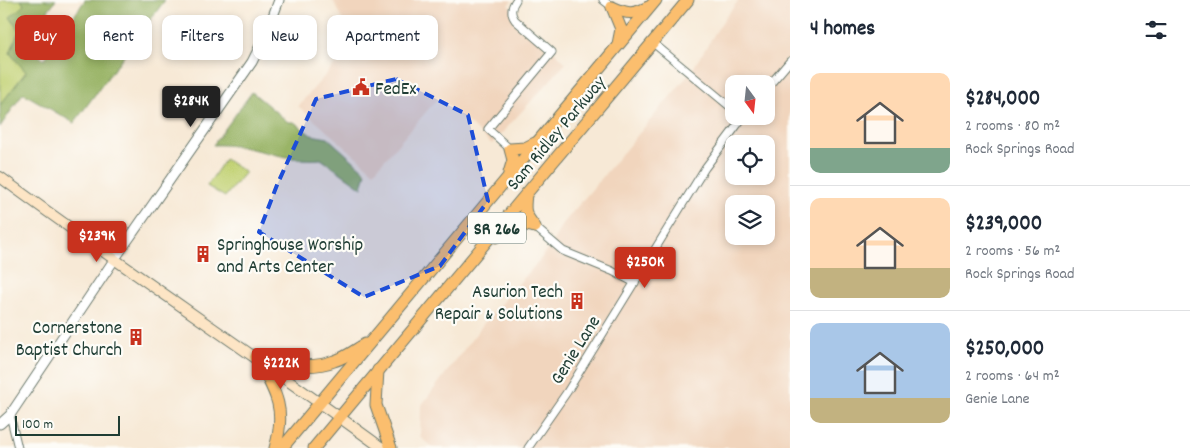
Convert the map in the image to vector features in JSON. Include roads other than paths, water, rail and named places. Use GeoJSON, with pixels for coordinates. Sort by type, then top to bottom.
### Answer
{"type":"FeatureCollection","features":[{"type":"Feature","properties":{"kind":"main road","name":"Sam Ridley Parkway"},"geometry":{"type":"LineString","coordinates":[[314,448],[688,0]]}},
{"type":"Feature","properties":{"kind":"main road"},"geometry":{"type":"LineString","coordinates":[[608,4],[625,14],[632,14],[640,12],[655,2]]}},
{"type":"Feature","properties":{"kind":"main road","name":"Sam Ridley Parkway"},"geometry":{"type":"LineString","coordinates":[[282,448],[655,2]]}},
{"type":"Feature","properties":{"kind":"main road"},"geometry":{"type":"LineString","coordinates":[[608,4],[621,29],[616,48]]}},
{"type":"Feature","properties":{"kind":"main road"},"geometry":{"type":"LineString","coordinates":[[507,180],[513,160],[510,149],[525,148],[540,140]]}},
{"type":"Feature","properties":{"kind":"main road"},"geometry":{"type":"LineString","coordinates":[[0,177],[114,260],[321,402],[382,448]]}},
{"type":"Feature","properties":{"kind":"main road"},"geometry":{"type":"LineString","coordinates":[[526,194],[524,211],[535,227]]}},
{"type":"Feature","properties":{"kind":"main road"},"geometry":{"type":"LineString","coordinates":[[475,254],[492,242],[503,230],[517,224],[535,227]]}},
{"type":"Feature","properties":{"kind":"main road"},"geometry":{"type":"LineString","coordinates":[[256,357],[296,366],[317,366],[336,361],[372,340]]}},
{"type":"Feature","properties":{"kind":"main road"},"geometry":{"type":"LineString","coordinates":[[256,357],[275,392],[280,413],[280,432],[275,448]]}},
{"type":"Feature","properties":{"kind":"main road"},"geometry":{"type":"LineString","coordinates":[[378,370],[376,405],[391,448]]}},
{"type":"Feature","properties":{"kind":"street"},"geometry":{"type":"LineString","coordinates":[[0,424],[10,415],[114,260],[252,62],[267,32],[279,0]]}},
{"type":"Feature","properties":{"kind":"street"},"geometry":{"type":"LineString","coordinates":[[510,149],[488,129],[552,52],[514,20],[512,8],[516,0]]}},
{"type":"Feature","properties":{"kind":"street"},"geometry":{"type":"LineString","coordinates":[[652,42],[725,103]]}},
{"type":"Feature","properties":{"kind":"street"},"geometry":{"type":"LineString","coordinates":[[775,78],[790,61]]}},
{"type":"Feature","properties":{"kind":"street","name":"Genie Lane"},"geometry":{"type":"LineString","coordinates":[[528,448],[567,392],[706,168],[736,125]]}},
{"type":"Feature","properties":{"kind":"street"},"geometry":{"type":"LineString","coordinates":[[535,227],[563,251],[612,271],[635,283]]}},
{"type":"Feature","properties":{"kind":"street"},"geometry":{"type":"LineString","coordinates":[[10,415],[18,448]]}},
{"type":"Feature","properties":{"kind":"place","name":"FedEx"},"geometry":{"type":"Point","coordinates":[361,87]}},
{"type":"Feature","properties":{"kind":"place","name":"Springhouse Worship and Arts Center"},"geometry":{"type":"Point","coordinates":[203,254]}},
{"type":"Feature","properties":{"kind":"place","name":"Asurion Tech Repair & Solutions"},"geometry":{"type":"Point","coordinates":[577,301]}},
{"type":"Feature","properties":{"kind":"place","name":"Cornerstone Baptist Church"},"geometry":{"type":"Point","coordinates":[136,337]}}]}
